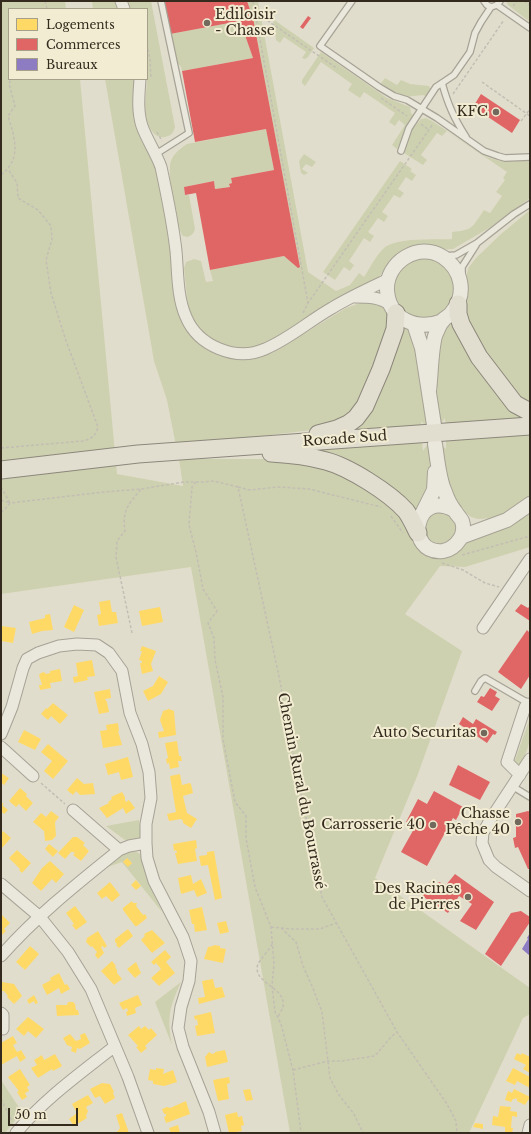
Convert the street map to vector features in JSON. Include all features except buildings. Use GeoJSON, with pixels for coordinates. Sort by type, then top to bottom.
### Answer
{"type":"FeatureCollection","features":[{"type":"Feature","properties":{"kind":"main road"},"geometry":{"type":"LineString","coordinates":[[458,304],[458,314],[461,324],[479,357],[515,404],[530,412]]}},
{"type":"Feature","properties":{"kind":"main road"},"geometry":{"type":"LineString","coordinates":[[276,444],[337,429],[356,418],[365,406],[396,329],[394,309]]}},
{"type":"Feature","properties":{"kind":"main road","name":"Rocade Sud"},"geometry":{"type":"LineString","coordinates":[[1,470],[183,450],[530,426]]}},
{"type":"Feature","properties":{"kind":"main road"},"geometry":{"type":"LineString","coordinates":[[183,450],[288,454],[327,461],[349,470],[384,492],[405,511],[418,533]]}},
{"type":"Feature","properties":{"kind":"street"},"geometry":{"type":"LineString","coordinates":[[145,81],[139,113],[142,126],[161,151],[161,167],[176,249],[181,302],[186,317],[195,332],[208,343],[222,350],[235,353],[252,353],[263,350],[277,344],[332,307],[389,279]]}},
{"type":"Feature","properties":{"kind":"street"},"geometry":{"type":"LineString","coordinates":[[394,309],[388,297],[387,288],[392,270],[405,257],[414,253],[432,253],[441,256],[450,263],[457,272],[461,283],[461,294],[458,304],[451,314],[443,321],[434,340],[429,391]]}},
{"type":"Feature","properties":{"kind":"street"},"geometry":{"type":"LineString","coordinates":[[350,298],[374,297],[380,299],[394,309],[404,320],[414,324],[428,325],[443,321]]}},
{"type":"Feature","properties":{"kind":"street"},"geometry":{"type":"LineString","coordinates":[[414,324],[422,348],[434,425]]}},
{"type":"Feature","properties":{"kind":"street"},"geometry":{"type":"LineString","coordinates":[[436,450],[444,491],[457,513],[462,522],[463,530],[458,543],[452,548],[438,551],[431,549],[420,540],[417,527],[434,490],[436,450]]}},
{"type":"Feature","properties":{"kind":"street"},"geometry":{"type":"LineString","coordinates":[[461,537],[507,520],[530,504]]}},
{"type":"Feature","properties":{"kind":"street"},"geometry":{"type":"LineString","coordinates":[[422,515],[433,506],[440,506],[448,507],[457,513],[480,521],[507,520]]}},
{"type":"Feature","properties":{"kind":"street"},"geometry":{"type":"LineString","coordinates":[[483,628],[530,560]]}},
{"type":"Feature","properties":{"kind":"street"},"geometry":{"type":"LineString","coordinates":[[1,734],[12,707],[27,659],[38,653],[59,646],[77,644],[97,645],[109,653],[122,671],[130,713],[142,744],[150,772],[151,798],[146,824],[147,858],[154,881],[183,937],[191,961],[189,981],[181,1007],[178,1028],[209,1112],[215,1133]]}},
{"type":"Feature","properties":{"kind":"street"},"geometry":{"type":"LineString","coordinates":[[520,775],[507,762],[529,703]]}},
{"type":"Feature","properties":{"kind":"street"},"geometry":{"type":"LineString","coordinates":[[1,747],[33,776]]}},
{"type":"Feature","properties":{"kind":"street"},"geometry":{"type":"LineString","coordinates":[[530,759],[490,820],[483,833],[482,842],[489,860],[496,867],[530,891]]}},
{"type":"Feature","properties":{"kind":"street"},"geometry":{"type":"LineString","coordinates":[[72,810],[119,850]]}},
{"type":"Feature","properties":{"kind":"street"},"geometry":{"type":"LineString","coordinates":[[1,956],[19,936],[40,917],[119,850],[129,846],[146,843]]}},
{"type":"Feature","properties":{"kind":"street"},"geometry":{"type":"LineString","coordinates":[[1,884],[40,917],[68,952],[91,990],[128,1077],[148,1133]]}},
{"type":"Feature","properties":{"kind":"street"},"geometry":{"type":"LineString","coordinates":[[1,1013],[3,1015],[3,1028]]}},
{"type":"Feature","properties":{"kind":"street"},"geometry":{"type":"LineString","coordinates":[[16,1132],[27,1120],[64,1087],[115,1046]]}},
{"type":"Feature","properties":{"kind":"street"},"geometry":{"type":"LineString","coordinates":[[528,1133],[530,1125]]}},
{"type":"Feature","properties":{"kind":"lane"},"geometry":{"type":"LineString","coordinates":[[161,1],[189,133],[161,151]]}},
{"type":"Feature","properties":{"kind":"lane"},"geometry":{"type":"LineString","coordinates":[[352,1],[320,46],[379,87],[394,96],[407,100],[423,109],[484,151],[505,158],[530,157]]}},
{"type":"Feature","properties":{"kind":"lane"},"geometry":{"type":"LineString","coordinates":[[484,1],[491,7]]}},
{"type":"Feature","properties":{"kind":"lane"},"geometry":{"type":"LineString","coordinates":[[401,151],[409,128],[423,109],[436,87],[454,75],[470,52],[476,33],[491,7],[498,3],[530,28]]}},
{"type":"Feature","properties":{"kind":"lane"},"geometry":{"type":"LineString","coordinates":[[442,83],[447,103],[468,140]]}},
{"type":"Feature","properties":{"kind":"lane"},"geometry":{"type":"LineString","coordinates":[[441,256],[456,255],[477,242],[530,204]]}},
{"type":"Feature","properties":{"kind":"lane"},"geometry":{"type":"LineString","coordinates":[[461,283],[462,267],[477,242]]}},
{"type":"Feature","properties":{"kind":"lane"},"geometry":{"type":"LineString","coordinates":[[475,691],[481,681],[485,678],[529,703]]}},
{"type":"Feature","properties":{"kind":"lane"},"geometry":{"type":"LineString","coordinates":[[512,786],[530,797]]}},
{"type":"Feature","properties":{"kind":"path"},"geometry":{"type":"LineString","coordinates":[[253,1],[308,303]]}},
{"type":"Feature","properties":{"kind":"path"},"geometry":{"type":"LineString","coordinates":[[447,103],[517,1]]}},
{"type":"Feature","properties":{"kind":"path"},"geometry":{"type":"LineString","coordinates":[[524,1],[530,5]]}},
{"type":"Feature","properties":{"kind":"path"},"geometry":{"type":"LineString","coordinates":[[148,49],[150,60],[148,68]]}},
{"type":"Feature","properties":{"kind":"path"},"geometry":{"type":"LineString","coordinates":[[1,175],[8,169],[15,159],[15,146],[8,116],[15,106],[9,84],[11,80]]}},
{"type":"Feature","properties":{"kind":"path"},"geometry":{"type":"LineString","coordinates":[[482,82],[530,116]]}},
{"type":"Feature","properties":{"kind":"path"},"geometry":{"type":"LineString","coordinates":[[521,122],[530,109]]}},
{"type":"Feature","properties":{"kind":"path"},"geometry":{"type":"LineString","coordinates":[[302,316],[308,303],[437,118]]}},
{"type":"Feature","properties":{"kind":"path"},"geometry":{"type":"LineString","coordinates":[[155,129],[161,151]]}},
{"type":"Feature","properties":{"kind":"path"},"geometry":{"type":"LineString","coordinates":[[1,448],[83,441],[95,436],[98,423],[65,338],[51,293],[46,260],[52,239],[51,226],[38,210],[18,198],[17,183],[8,169]]}},
{"type":"Feature","properties":{"kind":"path"},"geometry":{"type":"LineString","coordinates":[[1,500],[10,503],[104,492],[141,490],[184,482],[214,481],[250,490],[278,487],[309,489],[384,507]]}},
{"type":"Feature","properties":{"kind":"path"},"geometry":{"type":"LineString","coordinates":[[196,482],[192,486],[189,525],[203,589],[217,611],[208,623],[214,638],[215,660],[223,697],[223,739],[236,802],[246,816],[246,838],[255,887],[271,927],[274,964],[272,986],[275,1012],[281,1024],[293,1070],[301,1133]]}},
{"type":"Feature","properties":{"kind":"path"},"geometry":{"type":"LineString","coordinates":[[1,487],[10,503]]}},
{"type":"Feature","properties":{"kind":"path","name":"Chemin Rural du Bourrassé"},"geometry":{"type":"LineString","coordinates":[[238,487],[280,681],[322,897],[397,1032],[447,1104],[456,1121],[457,1133]]}},
{"type":"Feature","properties":{"kind":"path"},"geometry":{"type":"LineString","coordinates":[[132,633],[116,556],[117,541],[125,531],[123,520],[126,508],[141,490]]}},
{"type":"Feature","properties":{"kind":"path"},"geometry":{"type":"LineString","coordinates":[[1,512],[10,503]]}},
{"type":"Feature","properties":{"kind":"path"},"geometry":{"type":"LineString","coordinates":[[458,556],[530,536]]}},
{"type":"Feature","properties":{"kind":"path"},"geometry":{"type":"LineString","coordinates":[[437,562],[444,560]]}},
{"type":"Feature","properties":{"kind":"path"},"geometry":{"type":"LineString","coordinates":[[33,776],[72,810]]}},
{"type":"Feature","properties":{"kind":"path"},"geometry":{"type":"LineString","coordinates":[[271,927],[320,929],[336,923]]}},
{"type":"Feature","properties":{"kind":"path"},"geometry":{"type":"LineString","coordinates":[[281,928],[296,942],[303,966],[322,1012],[330,1078],[339,1095],[354,1114],[363,1133]]}},
{"type":"Feature","properties":{"kind":"path"},"geometry":{"type":"LineString","coordinates":[[272,944],[258,964],[258,972],[261,978],[272,986],[281,996],[283,1006],[278,1018]]}},
{"type":"Feature","properties":{"kind":"path"},"geometry":{"type":"LineString","coordinates":[[293,1070],[328,1061],[349,1060],[375,1056],[397,1032]]}},
{"type":"Feature","properties":{"kind":"path"},"geometry":{"type":"LineString","coordinates":[[1,1100],[16,1132]]}},
{"type":"Feature","properties":{"kind":"green space"},"geometry":{"type":"Polygon","coordinates":[[[1,1],[65,1],[66,8],[8,8],[8,80],[80,80],[117,474],[183,486],[179,459],[277,459],[324,465],[395,506],[413,535],[456,553],[468,542],[530,510],[530,547],[465,567],[440,566],[405,614],[462,651],[418,774],[375,878],[530,988],[530,1014],[523,1018],[469,1133],[290,1133],[191,567],[1,594],[1,1]]]}},
{"type":"Feature","properties":{"kind":"green space"},"geometry":{"type":"Polygon","coordinates":[[[92,1],[117,1],[119,8],[93,8],[92,1]]]}},
{"type":"Feature","properties":{"kind":"green space"},"geometry":{"type":"Polygon","coordinates":[[[127,1],[151,1],[175,127],[172,134],[164,137],[154,134],[148,124],[146,115],[145,104],[147,80],[148,80],[148,8],[130,8],[127,1]]]}},
{"type":"Feature","properties":{"kind":"green space"},"geometry":{"type":"Polygon","coordinates":[[[247,1],[258,1],[308,272],[336,291],[350,285],[359,273],[364,277],[378,254],[390,244],[426,239],[452,239],[452,232],[469,229],[472,227],[484,210],[490,213],[502,196],[496,192],[505,180],[503,178],[507,172],[447,131],[442,136],[437,133],[421,155],[427,160],[423,165],[404,153],[412,129],[421,119],[426,118],[432,121],[485,156],[496,160],[507,161],[530,160],[530,198],[489,228],[453,249],[403,251],[394,257],[376,281],[261,347],[236,349],[216,343],[196,324],[188,308],[184,268],[186,262],[194,259],[201,261],[206,282],[213,281],[210,270],[284,256],[300,267],[253,18],[247,1]]]}},
{"type":"Feature","properties":{"kind":"green space"},"geometry":{"type":"Polygon","coordinates":[[[506,1],[530,1],[530,22],[508,5],[506,1]]]}},
{"type":"Feature","properties":{"kind":"green space"},"geometry":{"type":"Polygon","coordinates":[[[273,19],[314,48],[308,57],[305,59],[302,58],[306,52],[284,37],[280,43],[276,40],[273,19]]]}},
{"type":"Feature","properties":{"kind":"green space"},"geometry":{"type":"Polygon","coordinates":[[[240,21],[253,58],[182,71],[181,67],[175,60],[170,34],[240,21]]]}},
{"type":"Feature","properties":{"kind":"green space"},"geometry":{"type":"Polygon","coordinates":[[[321,52],[387,98],[410,107],[411,113],[414,116],[397,149],[392,145],[405,125],[399,120],[395,126],[389,122],[395,113],[364,92],[360,98],[348,90],[352,84],[321,62],[305,86],[302,83],[302,80],[321,52]]]}},
{"type":"Feature","properties":{"kind":"green space"},"geometry":{"type":"Polygon","coordinates":[[[385,78],[397,85],[401,80],[410,84],[429,86],[431,90],[429,97],[424,95],[407,96],[396,93],[381,83],[385,78]]]}},
{"type":"Feature","properties":{"kind":"green space"},"geometry":{"type":"Polygon","coordinates":[[[105,80],[137,80],[136,92],[155,162],[173,253],[195,339],[212,352],[241,360],[259,358],[274,352],[346,308],[363,302],[374,302],[380,304],[385,308],[391,319],[361,408],[321,429],[176,446],[167,400],[154,361],[105,80]]]}},
{"type":"Feature","properties":{"kind":"green space"},"geometry":{"type":"Polygon","coordinates":[[[266,129],[274,170],[231,178],[232,183],[229,184],[230,187],[215,189],[214,181],[184,187],[185,195],[189,195],[195,229],[192,235],[188,237],[183,236],[175,213],[171,191],[170,165],[178,150],[187,144],[266,129]]]}},
{"type":"Feature","properties":{"kind":"green space"},"geometry":{"type":"Polygon","coordinates":[[[304,154],[316,162],[312,167],[306,164],[302,169],[308,173],[304,175],[301,173],[299,161],[304,154]]]}},
{"type":"Feature","properties":{"kind":"green space"},"geometry":{"type":"Polygon","coordinates":[[[400,161],[412,169],[410,171],[416,175],[412,181],[406,177],[398,189],[404,193],[400,198],[394,195],[382,212],[388,216],[384,222],[378,218],[368,232],[374,236],[370,242],[364,238],[349,261],[354,265],[350,271],[344,267],[335,280],[323,272],[400,161]]]}},
{"type":"Feature","properties":{"kind":"green space"},"geometry":{"type":"Polygon","coordinates":[[[530,210],[530,408],[488,365],[462,308],[466,293],[466,276],[469,267],[476,258],[501,234],[530,210]]]}},
{"type":"Feature","properties":{"kind":"green space"},"geometry":{"type":"Polygon","coordinates":[[[424,258],[441,263],[449,271],[454,288],[449,305],[441,313],[424,318],[407,313],[399,305],[394,288],[399,271],[407,263],[424,258]]]}},
{"type":"Feature","properties":{"kind":"green space"},"geometry":{"type":"Polygon","coordinates":[[[455,319],[530,422],[446,428],[445,418],[440,425],[438,425],[435,384],[440,331],[455,319]]]}},
{"type":"Feature","properties":{"kind":"green space"},"geometry":{"type":"Polygon","coordinates":[[[401,324],[412,333],[429,426],[426,426],[421,421],[422,430],[342,433],[401,324]]]}},
{"type":"Feature","properties":{"kind":"green space"},"geometry":{"type":"Polygon","coordinates":[[[530,434],[530,499],[497,518],[478,519],[471,517],[448,492],[441,444],[446,449],[446,440],[530,434]]]}},
{"type":"Feature","properties":{"kind":"green space"},"geometry":{"type":"Polygon","coordinates":[[[422,442],[423,451],[427,445],[431,444],[433,467],[430,491],[418,512],[308,450],[422,442]]]}},
{"type":"Feature","properties":{"kind":"green space"},"geometry":{"type":"Polygon","coordinates":[[[435,512],[448,513],[457,521],[457,534],[443,546],[431,543],[424,533],[426,520],[435,512]]]}},
{"type":"Feature","properties":{"kind":"green space"},"geometry":{"type":"Polygon","coordinates":[[[530,718],[530,737],[528,747],[520,764],[516,764],[511,759],[515,760],[530,718]]]}},
{"type":"Feature","properties":{"kind":"green space"},"geometry":{"type":"Polygon","coordinates":[[[139,820],[141,837],[133,840],[125,840],[106,826],[139,820]]]}},
{"type":"Feature","properties":{"kind":"green space"},"geometry":{"type":"Polygon","coordinates":[[[127,851],[137,852],[143,859],[146,876],[162,912],[122,862],[108,867],[127,851]]]}},
{"type":"Feature","properties":{"kind":"green space"},"geometry":{"type":"Polygon","coordinates":[[[181,982],[174,999],[169,1019],[172,1045],[155,1002],[181,982]]]}},
{"type":"Feature","properties":{"kind":"green space"},"geometry":{"type":"Polygon","coordinates":[[[1,1080],[22,1112],[5,1133],[1,1133],[1,1080]]]}},
{"type":"Feature","properties":{"kind":"place","name":"Ediloisir - Chasse"},"geometry":{"type":"Point","coordinates":[207,23]}},
{"type":"Feature","properties":{"kind":"place","name":"KFC"},"geometry":{"type":"Point","coordinates":[496,112]}},
{"type":"Feature","properties":{"kind":"place","name":"Auto Securitas"},"geometry":{"type":"Point","coordinates":[484,733]}},
{"type":"Feature","properties":{"kind":"place","name":"Chasse Pêche 40"},"geometry":{"type":"Point","coordinates":[518,822]}},
{"type":"Feature","properties":{"kind":"place","name":"Carrosserie 40"},"geometry":{"type":"Point","coordinates":[433,825]}},
{"type":"Feature","properties":{"kind":"place","name":"Des Racines de Pierres"},"geometry":{"type":"Point","coordinates":[468,897]}}]}
